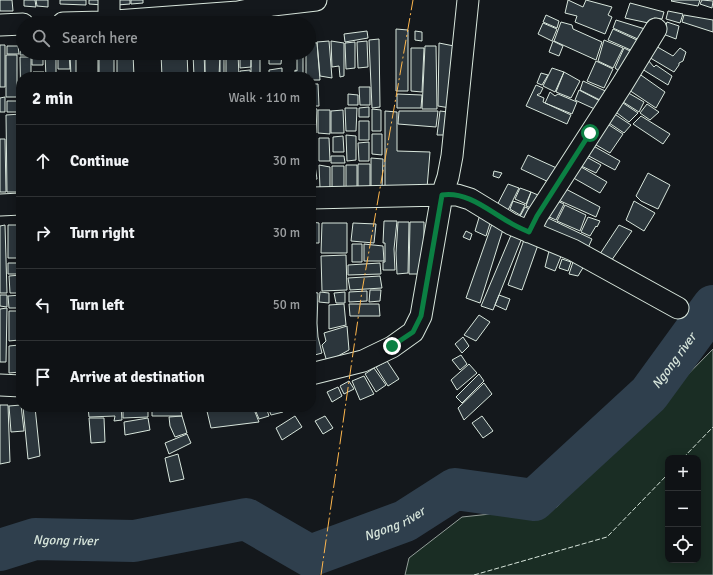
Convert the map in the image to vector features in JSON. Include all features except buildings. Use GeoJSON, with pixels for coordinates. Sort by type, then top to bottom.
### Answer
{"type":"FeatureCollection","features":[{"type":"Feature","properties":{"kind":"street"},"geometry":{"type":"LineString","coordinates":[[108,0],[109,16]]}},
{"type":"Feature","properties":{"kind":"street"},"geometry":{"type":"LineString","coordinates":[[181,16],[238,12],[273,5],[316,0]]}},
{"type":"Feature","properties":{"kind":"street"},"geometry":{"type":"LineString","coordinates":[[316,373],[364,361],[392,346],[413,332],[421,316],[442,195],[448,177],[452,156],[468,0]]}},
{"type":"Feature","properties":{"kind":"street"},"geometry":{"type":"LineString","coordinates":[[0,24],[16,24]]}},
{"type":"Feature","properties":{"kind":"street"},"geometry":{"type":"LineString","coordinates":[[529,232],[537,216],[656,29]]}},
{"type":"Feature","properties":{"kind":"street"},"geometry":{"type":"LineString","coordinates":[[87,60],[87,72]]}},
{"type":"Feature","properties":{"kind":"street"},"geometry":{"type":"LineString","coordinates":[[316,198],[457,195],[470,199],[511,224],[573,250],[678,308]]}},
{"type":"Feature","properties":{"kind":"street"},"geometry":{"type":"LineString","coordinates":[[0,205],[16,204]]}},
{"type":"Feature","properties":{"kind":"street"},"geometry":{"type":"LineString","coordinates":[[0,386],[16,386]]}},
{"type":"Feature","properties":{"kind":"green space"},"geometry":{"type":"Polygon","coordinates":[[[713,349],[713,575],[405,575],[409,558],[462,517],[557,507],[713,349]]]}},
{"type":"Feature","properties":{"kind":"waterway","name":"Ngong river"},"geometry":{"type":"LineString","coordinates":[[0,550],[35,539],[134,541],[246,519],[310,556],[405,521],[455,489],[534,500],[649,394],[713,306]]}},
{"type":"Feature","properties":{"kind":"fence"},"geometry":{"type":"LineString","coordinates":[[686,455],[713,427]]}},
{"type":"Feature","properties":{"kind":"fence"},"geometry":{"type":"LineString","coordinates":[[474,575],[607,537],[665,477]]}},
{"type":"Feature","properties":{"kind":"power"},"geometry":{"type":"LineString","coordinates":[[321,575],[362,291],[413,0]]}},
{"type":"Feature","properties":{"kind":"route"},"geometry":{"type":"LineString","coordinates":[[392,346],[413,332],[421,316],[442,195],[457,195],[470,199],[511,224],[529,232],[537,216],[590,133]]}}]}
